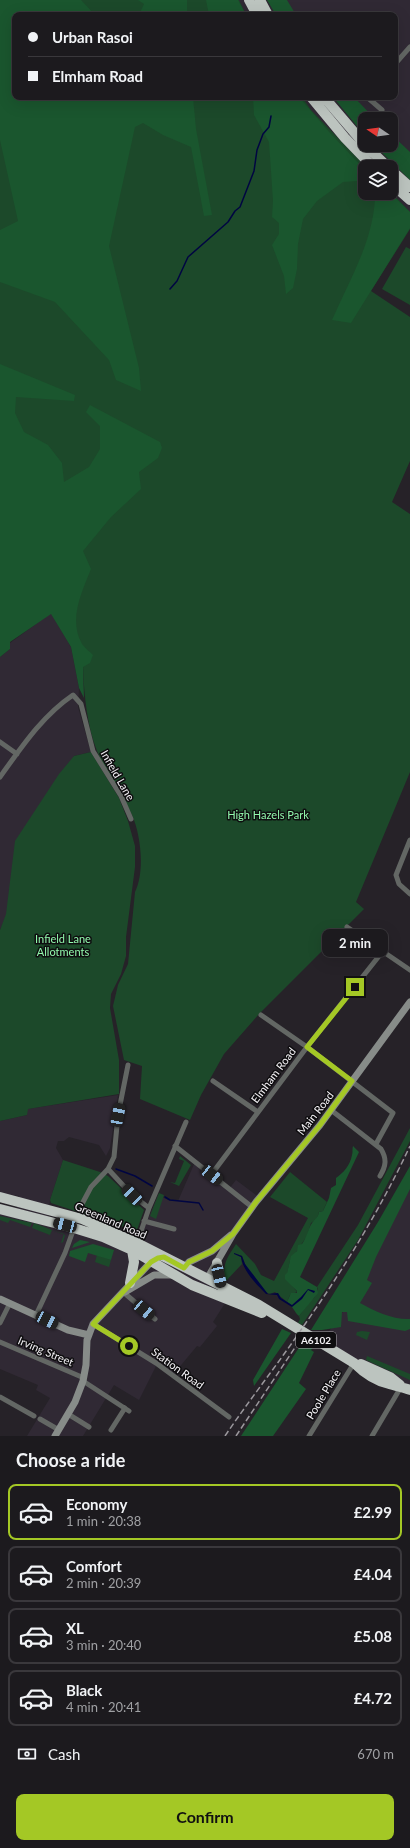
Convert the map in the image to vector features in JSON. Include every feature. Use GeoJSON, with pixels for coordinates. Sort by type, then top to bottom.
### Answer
{"type":"FeatureCollection","features":[{"type":"Feature","properties":{"kind":"highway"},"geometry":{"type":"LineString","coordinates":[[249,0],[255,12]]}},
{"type":"Feature","properties":{"kind":"highway"},"geometry":{"type":"LineString","coordinates":[[260,0],[266,12]]}},
{"type":"Feature","properties":{"kind":"highway"},"geometry":{"type":"LineString","coordinates":[[313,100],[345,138],[366,160]]}},
{"type":"Feature","properties":{"kind":"highway"},"geometry":{"type":"LineString","coordinates":[[327,100],[358,137]]}},
{"type":"Feature","properties":{"kind":"highway"},"geometry":{"type":"LineString","coordinates":[[372,152],[381,160]]}},
{"type":"Feature","properties":{"kind":"highway"},"geometry":{"type":"LineString","coordinates":[[398,176],[410,187]]}},
{"type":"Feature","properties":{"kind":"highway"},"geometry":{"type":"LineString","coordinates":[[398,190],[410,200]]}},
{"type":"Feature","properties":{"kind":"highway","name":"Greenland Road"},"geometry":{"type":"LineString","coordinates":[[0,1197],[82,1219],[134,1246],[151,1262],[192,1285]]}},
{"type":"Feature","properties":{"kind":"highway","name":"Greenland Road"},"geometry":{"type":"LineString","coordinates":[[0,1208],[134,1246],[164,1257],[207,1279]]}},
{"type":"Feature","properties":{"kind":"highway"},"geometry":{"type":"LineString","coordinates":[[130,1283],[134,1262],[134,1246]]}},
{"type":"Feature","properties":{"kind":"highway"},"geometry":{"type":"LineString","coordinates":[[151,1262],[158,1258],[164,1257]]}},
{"type":"Feature","properties":{"kind":"highway"},"geometry":{"type":"LineString","coordinates":[[217,1263],[221,1286]]}},
{"type":"Feature","properties":{"kind":"highway"},"geometry":{"type":"LineString","coordinates":[[184,1268],[185,1277],[192,1285],[199,1285],[207,1279]]}},
{"type":"Feature","properties":{"kind":"highway","name":"A6102"},"geometry":{"type":"LineString","coordinates":[[207,1279],[259,1305],[354,1363],[361,1371],[382,1382],[406,1388]]}},
{"type":"Feature","properties":{"kind":"highway","name":"A6102"},"geometry":{"type":"LineString","coordinates":[[192,1285],[256,1311],[278,1317]]}},
{"type":"Feature","properties":{"kind":"main road","name":"Main Road"},"geometry":{"type":"LineString","coordinates":[[207,1279],[233,1234],[252,1207],[331,1110],[410,1002]]}},
{"type":"Feature","properties":{"kind":"main road","name":"Main Road"},"geometry":{"type":"LineString","coordinates":[[184,1268],[189,1262],[206,1255],[233,1234]]}},
{"type":"Feature","properties":{"kind":"main road"},"geometry":{"type":"LineString","coordinates":[[206,1255],[214,1257],[217,1263]]}},
{"type":"Feature","properties":{"kind":"main road"},"geometry":{"type":"LineString","coordinates":[[57,1433],[68,1414],[84,1379],[88,1335],[93,1324],[104,1310],[151,1262]]}},
{"type":"Feature","properties":{"kind":"main road"},"geometry":{"type":"LineString","coordinates":[[123,1292],[154,1275],[172,1275]]}},
{"type":"Feature","properties":{"kind":"main road"},"geometry":{"type":"LineString","coordinates":[[0,1299],[68,1330],[88,1335]]}},
{"type":"Feature","properties":{"kind":"street"},"geometry":{"type":"LineString","coordinates":[[398,61],[410,47]]}},
{"type":"Feature","properties":{"kind":"street"},"geometry":{"type":"LineString","coordinates":[[371,100],[382,110]]}},
{"type":"Feature","properties":{"kind":"street","name":"Infield Lane"},"geometry":{"type":"LineString","coordinates":[[17,754],[40,724],[60,704],[73,696],[81,704],[93,751],[121,796],[131,819]]}},
{"type":"Feature","properties":{"kind":"street"},"geometry":{"type":"LineString","coordinates":[[0,742],[17,754],[0,777]]}},
{"type":"Feature","properties":{"kind":"street"},"geometry":{"type":"LineString","coordinates":[[410,840],[408,848],[397,870],[397,880],[410,894]]}},
{"type":"Feature","properties":{"kind":"street"},"geometry":{"type":"LineString","coordinates":[[347,926],[410,970]]}},
{"type":"Feature","properties":{"kind":"street","name":"Elmham Road"},"geometry":{"type":"LineString","coordinates":[[212,1175],[307,1047],[383,951]]}},
{"type":"Feature","properties":{"kind":"street"},"geometry":{"type":"LineString","coordinates":[[261,1015],[307,1047],[393,1113],[376,1144]]}},
{"type":"Feature","properties":{"kind":"street"},"geometry":{"type":"LineString","coordinates":[[82,1204],[90,1186],[108,1169],[114,1157],[118,1115],[128,1065]]}},
{"type":"Feature","properties":{"kind":"street"},"geometry":{"type":"LineString","coordinates":[[213,1081],[258,1112]]}},
{"type":"Feature","properties":{"kind":"street"},"geometry":{"type":"LineString","coordinates":[[331,1110],[376,1144],[385,1156],[386,1163],[380,1176]]}},
{"type":"Feature","properties":{"kind":"street"},"geometry":{"type":"LineString","coordinates":[[134,1246],[186,1122]]}},
{"type":"Feature","properties":{"kind":"street"},"geometry":{"type":"LineString","coordinates":[[175,1146],[252,1207]]}},
{"type":"Feature","properties":{"kind":"street"},"geometry":{"type":"LineString","coordinates":[[108,1169],[132,1195],[149,1208]]}},
{"type":"Feature","properties":{"kind":"street"},"geometry":{"type":"LineString","coordinates":[[144,1221],[174,1229]]}},
{"type":"Feature","properties":{"kind":"street"},"geometry":{"type":"LineString","coordinates":[[36,1315],[65,1253],[74,1228]]}},
{"type":"Feature","properties":{"kind":"street"},"geometry":{"type":"LineString","coordinates":[[123,1292],[155,1319]]}},
{"type":"Feature","properties":{"kind":"street"},"geometry":{"type":"LineString","coordinates":[[0,1323],[10,1303]]}},
{"type":"Feature","properties":{"kind":"street","name":"Station Road"},"geometry":{"type":"LineString","coordinates":[[93,1324],[156,1363],[229,1417]]}},
{"type":"Feature","properties":{"kind":"street","name":"Irving Street"},"geometry":{"type":"LineString","coordinates":[[0,1342],[84,1379],[127,1409],[110,1430]]}},
{"type":"Feature","properties":{"kind":"street","name":"Poole Place"},"geometry":{"type":"LineString","coordinates":[[310,1436],[354,1363]]}},
{"type":"Feature","properties":{"kind":"street"},"geometry":{"type":"LineString","coordinates":[[372,1436],[406,1388]]}},
{"type":"Feature","properties":{"kind":"street"},"geometry":{"type":"LineString","coordinates":[[0,1397],[34,1416]]}},
{"type":"Feature","properties":{"kind":"street"},"geometry":{"type":"LineString","coordinates":[[68,1414],[89,1427]]}},
{"type":"Feature","properties":{"kind":"street"},"geometry":{"type":"LineString","coordinates":[[40,1419],[57,1433]]}},
{"type":"Feature","properties":{"kind":"shaded area"},"geometry":{"type":"Polygon","coordinates":[[[234,0],[410,0],[410,217],[397,200],[398,200],[398,160],[358,160],[300,100],[398,100],[398,12],[241,12],[234,0]]]}},
{"type":"Feature","properties":{"kind":"shaded area"},"geometry":{"type":"Polygon","coordinates":[[[51,613],[71,647],[79,688],[78,707],[91,752],[74,756],[0,930],[0,657],[10,649],[10,643],[51,613]]]}},
{"type":"Feature","properties":{"kind":"shaded area"},"geometry":{"type":"Polygon","coordinates":[[[118,1095],[110,1148],[106,1156],[99,1145],[69,1137],[64,1141],[58,1141],[56,1148],[63,1160],[50,1200],[48,1216],[92,1230],[136,1248],[158,1195],[168,1200],[178,1201],[195,1162],[229,1189],[236,1180],[260,1198],[203,1281],[229,1297],[213,1322],[217,1326],[200,1347],[197,1346],[172,1376],[157,1364],[139,1400],[114,1385],[83,1436],[27,1436],[50,1398],[36,1390],[38,1385],[0,1369],[0,1204],[17,1208],[19,1196],[0,1193],[0,1121],[27,1115],[27,1109],[118,1095]]]}},
{"type":"Feature","properties":{"kind":"shaded area"},"geometry":{"type":"Polygon","coordinates":[[[410,1181],[410,1394],[319,1343],[339,1319],[410,1181]]]}},
{"type":"Feature","properties":{"kind":"shaded area"},"geometry":{"type":"Polygon","coordinates":[[[234,1253],[242,1256],[245,1264],[268,1294],[278,1293],[281,1298],[292,1305],[308,1289],[315,1291],[314,1293],[308,1290],[302,1299],[292,1307],[279,1299],[277,1295],[266,1294],[254,1282],[247,1272],[241,1257],[234,1253]]]}},
{"type":"Feature","properties":{"kind":"green space","name":"High Hazels Park"},"geometry":{"type":"Polygon","coordinates":[[[0,0],[239,0],[245,12],[12,12],[12,100],[304,100],[311,110],[359,160],[358,160],[358,200],[398,199],[410,212],[410,229],[371,291],[410,317],[410,461],[392,502],[410,514],[410,772],[356,902],[364,909],[259,1014],[224,1054],[201,1095],[190,1120],[140,1099],[142,1066],[124,1060],[113,1006],[118,985],[128,964],[135,892],[138,884],[141,864],[140,843],[132,815],[97,751],[87,710],[83,667],[0,384],[0,0]]]}},
{"type":"Feature","properties":{"kind":"green space"},"geometry":{"type":"Polygon","coordinates":[[[0,0],[81,0],[92,12],[12,12],[12,100],[193,100],[196,129],[212,215],[204,216],[191,147],[163,135],[143,123],[135,127],[109,246],[139,368],[141,391],[116,380],[109,360],[55,302],[0,282],[0,230],[18,221],[0,140],[0,0]]]}},
{"type":"Feature","properties":{"kind":"green space"},"geometry":{"type":"Polygon","coordinates":[[[138,0],[187,0],[187,12],[140,12],[144,4],[138,0]]]}},
{"type":"Feature","properties":{"kind":"green space"},"geometry":{"type":"Polygon","coordinates":[[[206,0],[238,0],[244,12],[208,12],[206,0]]]}},
{"type":"Feature","properties":{"kind":"green space"},"geometry":{"type":"Polygon","coordinates":[[[267,0],[287,0],[294,12],[274,12],[267,0]]]}},
{"type":"Feature","properties":{"kind":"green space"},"geometry":{"type":"Polygon","coordinates":[[[253,100],[302,100],[358,163],[358,182],[343,182],[317,201],[303,219],[298,244],[297,269],[293,288],[286,294],[284,276],[272,245],[279,234],[279,223],[272,217],[273,201],[269,142],[254,115],[253,100]]]}},
{"type":"Feature","properties":{"kind":"green space"},"geometry":{"type":"Polygon","coordinates":[[[335,100],[357,100],[368,112],[358,112],[358,127],[335,100]]]}},
{"type":"Feature","properties":{"kind":"green space"},"geometry":{"type":"Polygon","coordinates":[[[398,141],[410,152],[410,180],[398,168],[398,160],[389,160],[381,152],[398,152],[398,141]]]}},
{"type":"Feature","properties":{"kind":"green space"},"geometry":{"type":"Polygon","coordinates":[[[375,200],[397,200],[410,212],[410,228],[351,323],[332,320],[365,246],[375,200]]]}},
{"type":"Feature","properties":{"kind":"green space"},"geometry":{"type":"Polygon","coordinates":[[[406,247],[410,249],[410,305],[382,289],[406,247]]]}},
{"type":"Feature","properties":{"kind":"green space"},"geometry":{"type":"Polygon","coordinates":[[[0,364],[75,395],[74,401],[16,397],[15,413],[24,432],[48,445],[62,463],[64,482],[89,467],[100,449],[100,426],[86,412],[90,405],[160,442],[162,448],[158,458],[139,472],[141,489],[111,517],[83,551],[91,569],[78,606],[76,625],[82,644],[93,655],[90,663],[83,667],[84,698],[79,688],[71,647],[51,614],[10,642],[10,649],[0,657],[0,364]]]}},
{"type":"Feature","properties":{"kind":"green space","name":"Infield Lane Allotments"},"geometry":{"type":"Polygon","coordinates":[[[91,752],[119,798],[128,821],[135,846],[135,867],[126,937],[126,956],[121,974],[111,994],[110,1008],[119,1060],[119,1094],[28,1109],[27,1115],[0,1121],[0,930],[6,914],[15,841],[59,774],[74,756],[91,752]]]}},
{"type":"Feature","properties":{"kind":"green space"},"geometry":{"type":"Polygon","coordinates":[[[410,1128],[410,1141],[358,1240],[302,1325],[298,1323],[300,1319],[299,1316],[314,1298],[318,1289],[317,1287],[358,1225],[410,1128]]]}},
{"type":"Feature","properties":{"kind":"green space"},"geometry":{"type":"Polygon","coordinates":[[[353,1146],[359,1152],[300,1277],[317,1287],[318,1293],[299,1316],[287,1302],[291,1293],[297,1293],[297,1291],[285,1279],[291,1256],[297,1251],[298,1245],[302,1244],[304,1241],[319,1212],[323,1211],[329,1198],[331,1188],[336,1185],[336,1178],[350,1163],[353,1146]]]}},
{"type":"Feature","properties":{"kind":"green space"},"geometry":{"type":"Polygon","coordinates":[[[180,1156],[191,1165],[179,1186],[170,1182],[175,1183],[184,1161],[179,1159],[180,1156]]]}},
{"type":"Feature","properties":{"kind":"green space"},"geometry":{"type":"Polygon","coordinates":[[[63,1160],[108,1176],[144,1210],[136,1233],[130,1232],[116,1222],[107,1218],[90,1216],[51,1203],[50,1200],[63,1160]]]}},
{"type":"Feature","properties":{"kind":"green space"},"geometry":{"type":"Polygon","coordinates":[[[410,1166],[410,1189],[376,1257],[367,1280],[372,1283],[360,1303],[378,1312],[397,1318],[410,1319],[410,1329],[405,1331],[348,1321],[347,1312],[342,1312],[341,1327],[311,1330],[378,1222],[410,1166]]]}},
{"type":"Feature","properties":{"kind":"green space"},"geometry":{"type":"Polygon","coordinates":[[[290,1172],[327,1202],[323,1211],[319,1212],[317,1219],[311,1223],[307,1236],[290,1261],[287,1274],[289,1281],[297,1292],[290,1295],[287,1302],[275,1292],[270,1294],[256,1283],[242,1256],[234,1253],[241,1257],[242,1264],[225,1282],[224,1270],[228,1257],[236,1244],[255,1264],[261,1275],[274,1281],[308,1218],[270,1197],[290,1172]]]}},
{"type":"Feature","properties":{"kind":"green space"},"geometry":{"type":"Polygon","coordinates":[[[159,1193],[164,1195],[156,1219],[150,1216],[159,1193]]]}},
{"type":"Feature","properties":{"kind":"green space"},"geometry":{"type":"Polygon","coordinates":[[[0,1216],[32,1223],[30,1227],[10,1220],[8,1223],[0,1220],[0,1216]]]}},
{"type":"Feature","properties":{"kind":"green space"},"geometry":{"type":"Polygon","coordinates":[[[34,1223],[53,1230],[50,1235],[32,1228],[34,1223]]]}},
{"type":"Feature","properties":{"kind":"green space"},"geometry":{"type":"Polygon","coordinates":[[[80,1240],[90,1242],[72,1248],[74,1244],[80,1240]]]}},
{"type":"Feature","properties":{"kind":"green space"},"geometry":{"type":"Polygon","coordinates":[[[93,1244],[114,1250],[111,1260],[88,1253],[85,1262],[69,1256],[70,1251],[93,1244]]]}},
{"type":"Feature","properties":{"kind":"green space"},"geometry":{"type":"Polygon","coordinates":[[[97,1255],[111,1260],[109,1267],[95,1262],[97,1255]]]}},
{"type":"Feature","properties":{"kind":"green space"},"geometry":{"type":"Polygon","coordinates":[[[282,1329],[291,1333],[254,1386],[253,1380],[282,1329]]]}},
{"type":"Feature","properties":{"kind":"green space"},"geometry":{"type":"Polygon","coordinates":[[[357,1332],[370,1332],[367,1340],[356,1335],[357,1332]]]}},
{"type":"Feature","properties":{"kind":"green space"},"geometry":{"type":"Polygon","coordinates":[[[304,1340],[314,1346],[311,1350],[314,1352],[299,1383],[306,1389],[273,1436],[241,1436],[304,1340]]]}},
{"type":"Feature","properties":{"kind":"green space"},"geometry":{"type":"Polygon","coordinates":[[[367,1356],[410,1374],[410,1380],[366,1360],[367,1356]]]}},
{"type":"Feature","properties":{"kind":"waterway"},"geometry":{"type":"LineString","coordinates":[[170,289],[177,281],[188,257],[228,222],[235,211],[240,207],[254,171],[257,150],[263,134],[269,127],[271,116]]}},
{"type":"Feature","properties":{"kind":"waterway"},"geometry":{"type":"LineString","coordinates":[[116,1169],[135,1176],[152,1186]]}},
{"type":"Feature","properties":{"kind":"waterway"},"geometry":{"type":"LineString","coordinates":[[165,1197],[170,1200],[199,1203],[203,1210]]}},
{"type":"Feature","properties":{"kind":"railway"},"geometry":{"type":"LineString","coordinates":[[225,1436],[347,1262],[374,1216],[410,1146]]}},
{"type":"Feature","properties":{"kind":"railway"},"geometry":{"type":"LineString","coordinates":[[236,1436],[296,1346]]}},
{"type":"Feature","properties":{"kind":"route"},"geometry":{"type":"LineString","coordinates":[[129,1346],[93,1324],[98,1316],[153,1260],[164,1257],[184,1268],[189,1262],[212,1251],[233,1234],[256,1202],[320,1125],[352,1081],[307,1047],[355,987]]}}]}
